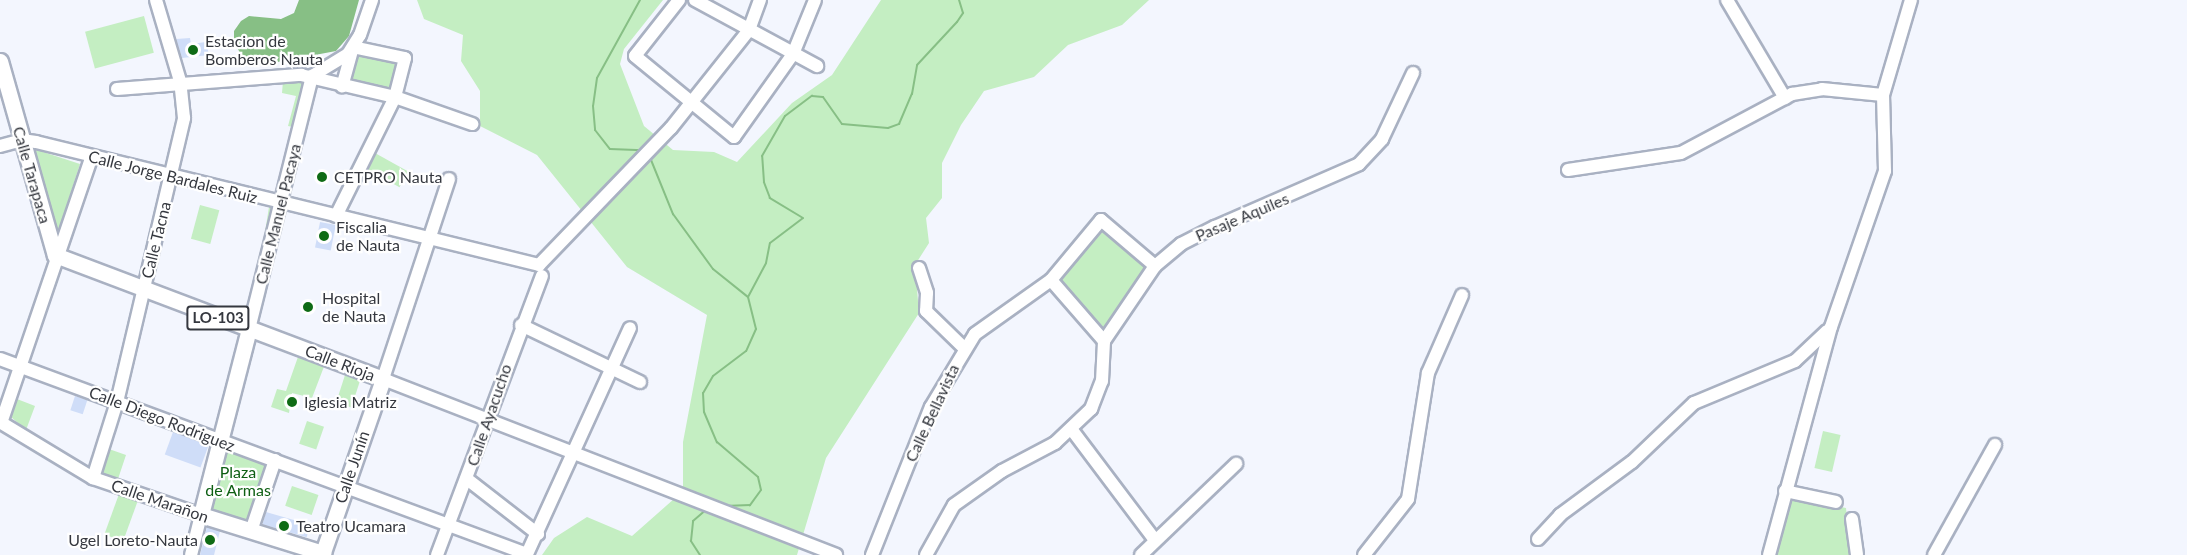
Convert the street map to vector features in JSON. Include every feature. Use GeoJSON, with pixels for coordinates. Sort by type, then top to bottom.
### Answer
{"type":"FeatureCollection","features":[{"type":"Feature","properties":{"kind":"main road","name":"Calle Tarapaca"},"geometry":{"type":"LineString","coordinates":[[0,61],[55,255]]}},
{"type":"Feature","properties":{"kind":"main road","name":"Calle Rioja"},"geometry":{"type":"LineString","coordinates":[[55,255],[144,291],[383,379]]}},
{"type":"Feature","properties":{"kind":"main road","name":"Calle Manuel Pacaya"},"geometry":{"type":"LineString","coordinates":[[201,515],[249,329]]}},
{"type":"Feature","properties":{"kind":"main road","name":"Calle Junín"},"geometry":{"type":"LineString","coordinates":[[325,554],[345,485],[383,379]]}},
{"type":"Feature","properties":{"kind":"main road","name":"Calle Marañon"},"geometry":{"type":"LineString","coordinates":[[201,515],[325,554]]}},
{"type":"Feature","properties":{"kind":"street","name":"Calle Tacna"},"geometry":{"type":"LineString","coordinates":[[93,478],[117,402],[172,177],[184,118],[180,81],[156,0]]}},
{"type":"Feature","properties":{"kind":"street"},"geometry":{"type":"LineString","coordinates":[[342,87],[353,47],[372,0]]}},
{"type":"Feature","properties":{"kind":"street"},"geometry":{"type":"LineString","coordinates":[[679,0],[635,56],[734,137],[793,54],[816,0]]}},
{"type":"Feature","properties":{"kind":"street"},"geometry":{"type":"LineString","coordinates":[[695,0],[715,6],[749,30],[816,66]]}},
{"type":"Feature","properties":{"kind":"street"},"geometry":{"type":"LineString","coordinates":[[691,103],[749,30],[759,0]]}},
{"type":"Feature","properties":{"kind":"street"},"geometry":{"type":"LineString","coordinates":[[1727,0],[1785,98]]}},
{"type":"Feature","properties":{"kind":"street"},"geometry":{"type":"LineString","coordinates":[[1769,555],[1831,327],[1885,171],[1883,95],[1911,0]]}},
{"type":"Feature","properties":{"kind":"street"},"geometry":{"type":"LineString","coordinates":[[312,78],[353,47],[405,58],[395,97],[336,216]]}},
{"type":"Feature","properties":{"kind":"street","name":"Pasaje Aquiles"},"geometry":{"type":"LineString","coordinates":[[1104,340],[1155,266],[1181,244],[1359,164],[1382,139],[1413,73]]}},
{"type":"Feature","properties":{"kind":"street"},"geometry":{"type":"LineString","coordinates":[[117,89],[180,81],[312,78],[342,87],[395,97],[472,124]]}},
{"type":"Feature","properties":{"kind":"street","name":"Calle Manuel Pacaya"},"geometry":{"type":"LineString","coordinates":[[249,329],[312,78]]}},
{"type":"Feature","properties":{"kind":"street"},"geometry":{"type":"LineString","coordinates":[[1568,170],[1681,153],[1785,98],[1822,89],[1883,95]]}},
{"type":"Feature","properties":{"kind":"street","name":"Calle Jorge Bardales Ruiz"},"geometry":{"type":"LineString","coordinates":[[22,140],[539,265],[671,128],[691,103]]}},
{"type":"Feature","properties":{"kind":"street"},"geometry":{"type":"LineString","coordinates":[[0,146],[22,140]]}},
{"type":"Feature","properties":{"kind":"street","name":"Calle Tarapaca"},"geometry":{"type":"LineString","coordinates":[[1,423],[23,366],[55,255],[92,156]]}},
{"type":"Feature","properties":{"kind":"street"},"geometry":{"type":"LineString","coordinates":[[383,379],[449,179]]}},
{"type":"Feature","properties":{"kind":"street","name":"Calle Bellavista"},"geometry":{"type":"LineString","coordinates":[[872,555],[931,407],[963,347],[1015,303],[1051,280],[1101,220],[1155,266]]}},
{"type":"Feature","properties":{"kind":"street"},"geometry":{"type":"LineString","coordinates":[[920,268],[927,293],[926,310],[963,347]]}},
{"type":"Feature","properties":{"kind":"street","name":"Calle Ayacucho"},"geometry":{"type":"LineString","coordinates":[[438,555],[521,325],[542,276]]}},
{"type":"Feature","properties":{"kind":"street"},"geometry":{"type":"LineString","coordinates":[[926,555],[941,524],[962,497],[1072,430],[1097,397],[1105,362],[1104,340],[1051,280]]}},
{"type":"Feature","properties":{"kind":"street"},"geometry":{"type":"LineString","coordinates":[[1364,555],[1408,499],[1428,373],[1462,295]]}},
{"type":"Feature","properties":{"kind":"street"},"geometry":{"type":"LineString","coordinates":[[521,325],[640,382]]}},
{"type":"Feature","properties":{"kind":"street"},"geometry":{"type":"LineString","coordinates":[[1538,539],[1560,515],[1632,462],[1694,403],[1796,361],[1831,327]]}},
{"type":"Feature","properties":{"kind":"street"},"geometry":{"type":"LineString","coordinates":[[527,554],[538,534],[610,367],[630,328]]}},
{"type":"Feature","properties":{"kind":"street","name":"Calle Diego Rodriguez"},"geometry":{"type":"LineString","coordinates":[[0,359],[220,441],[450,522],[527,554]]}},
{"type":"Feature","properties":{"kind":"street","name":"Calle Rioja"},"geometry":{"type":"LineString","coordinates":[[383,379],[836,555]]}},
{"type":"Feature","properties":{"kind":"street","name":"Calle Marañon"},"geometry":{"type":"LineString","coordinates":[[1,423],[93,478],[201,515]]}},
{"type":"Feature","properties":{"kind":"street"},"geometry":{"type":"LineString","coordinates":[[1072,430],[1154,539]]}},
{"type":"Feature","properties":{"kind":"street"},"geometry":{"type":"LineString","coordinates":[[1934,555],[1995,445]]}},
{"type":"Feature","properties":{"kind":"street"},"geometry":{"type":"LineString","coordinates":[[251,531],[275,460]]}},
{"type":"Feature","properties":{"kind":"street"},"geometry":{"type":"LineString","coordinates":[[1141,555],[1154,539],[1236,464]]}},
{"type":"Feature","properties":{"kind":"street"},"geometry":{"type":"LineString","coordinates":[[467,479],[538,534]]}},
{"type":"Feature","properties":{"kind":"street"},"geometry":{"type":"LineString","coordinates":[[1785,491],[1836,502]]}},
{"type":"Feature","properties":{"kind":"street","name":"Calle Manuel Pacaya"},"geometry":{"type":"LineString","coordinates":[[191,555],[201,515]]}},
{"type":"Feature","properties":{"kind":"street"},"geometry":{"type":"LineString","coordinates":[[1852,519],[1857,555]]}},
{"type":"Feature","properties":{"kind":"green space"},"geometry":{"type":"Polygon","coordinates":[[[417,0],[663,0],[624,49],[620,64],[644,126],[673,150],[714,152],[737,162],[792,103],[832,75],[881,0],[1149,0],[1122,25],[1068,45],[1034,77],[984,91],[961,125],[942,163],[942,198],[926,218],[929,243],[915,265],[919,313],[826,458],[797,555],[542,555],[554,538],[587,517],[632,536],[683,491],[683,442],[707,315],[627,267],[537,155],[480,126],[480,91],[461,61],[463,35],[424,19],[417,0]]]}},
{"type":"Feature","properties":{"kind":"green space"},"geometry":{"type":"Polygon","coordinates":[[[144,16],[154,53],[95,68],[85,32],[144,16]]]}},
{"type":"Feature","properties":{"kind":"green space"},"geometry":{"type":"Polygon","coordinates":[[[354,50],[402,61],[393,97],[346,86],[354,50]]]}},
{"type":"Feature","properties":{"kind":"green space"},"geometry":{"type":"Polygon","coordinates":[[[306,80],[298,128],[288,126],[296,96],[282,93],[283,81],[306,80]]]}},
{"type":"Feature","properties":{"kind":"green space"},"geometry":{"type":"Polygon","coordinates":[[[31,148],[80,164],[56,239],[31,148]]]}},
{"type":"Feature","properties":{"kind":"green space"},"geometry":{"type":"Polygon","coordinates":[[[375,153],[408,171],[400,187],[366,169],[375,153]]]}},
{"type":"Feature","properties":{"kind":"green space"},"geometry":{"type":"Polygon","coordinates":[[[200,205],[219,210],[210,244],[191,239],[200,205]]]}},
{"type":"Feature","properties":{"kind":"green space"},"geometry":{"type":"Polygon","coordinates":[[[269,207],[275,208],[262,290],[256,289],[269,207]]]}},
{"type":"Feature","properties":{"kind":"green space"},"geometry":{"type":"Polygon","coordinates":[[[1102,224],[1149,265],[1103,333],[1056,279],[1102,224]]]}},
{"type":"Feature","properties":{"kind":"green space"},"geometry":{"type":"Polygon","coordinates":[[[299,354],[325,364],[312,398],[292,393],[289,413],[271,407],[277,389],[286,391],[299,354]]]}},
{"type":"Feature","properties":{"kind":"green space"},"geometry":{"type":"Polygon","coordinates":[[[346,372],[361,377],[351,407],[336,402],[346,372]]]}},
{"type":"Feature","properties":{"kind":"green space"},"geometry":{"type":"Polygon","coordinates":[[[17,399],[35,406],[26,430],[11,417],[17,399]]]}},
{"type":"Feature","properties":{"kind":"green space"},"geometry":{"type":"Polygon","coordinates":[[[307,421],[324,427],[316,450],[299,444],[307,421]]]}},
{"type":"Feature","properties":{"kind":"green space"},"geometry":{"type":"Polygon","coordinates":[[[1823,431],[1841,435],[1832,472],[1814,468],[1823,431]]]}},
{"type":"Feature","properties":{"kind":"green space"},"geometry":{"type":"Polygon","coordinates":[[[109,449],[126,455],[117,482],[102,473],[109,449]]]}},
{"type":"Feature","properties":{"kind":"green space","name":"Plaza de Armas"},"geometry":{"type":"Polygon","coordinates":[[[227,450],[269,466],[246,524],[209,513],[222,452],[227,450]]]}},
{"type":"Feature","properties":{"kind":"green space"},"geometry":{"type":"Polygon","coordinates":[[[292,486],[318,495],[312,515],[285,506],[292,486]]]}},
{"type":"Feature","properties":{"kind":"green space"},"geometry":{"type":"Polygon","coordinates":[[[119,494],[138,501],[123,541],[104,534],[119,494]]]}},
{"type":"Feature","properties":{"kind":"green space"},"geometry":{"type":"Polygon","coordinates":[[[1791,497],[1846,508],[1851,555],[1777,555],[1791,497]]]}},
{"type":"Feature","properties":{"kind":"shaded area"},"geometry":{"type":"Polygon","coordinates":[[[299,0],[359,0],[349,36],[336,51],[267,64],[242,57],[234,41],[234,31],[241,21],[249,16],[281,19],[294,13],[299,0]]]}},
{"type":"Feature","properties":{"kind":"building","name":"Estacion de Bomberos Nauta"},"geometry":{"type":"Polygon","coordinates":[[[190,38],[191,44],[206,42],[209,55],[182,58],[176,39],[190,38]]]}},
{"type":"Feature","properties":{"kind":"building","name":"Fiscalia de Nauta"},"geometry":{"type":"Polygon","coordinates":[[[320,222],[336,225],[331,251],[315,248],[320,222]]]}},
{"type":"Feature","properties":{"kind":"building"},"geometry":{"type":"Polygon","coordinates":[[[75,396],[87,400],[83,414],[70,410],[75,396]]]}},
{"type":"Feature","properties":{"kind":"building"},"geometry":{"type":"Polygon","coordinates":[[[173,432],[209,445],[200,468],[165,455],[173,432]]]}},
{"type":"Feature","properties":{"kind":"building","name":"Teatro Ucamara"},"geometry":{"type":"Polygon","coordinates":[[[266,512],[310,525],[307,537],[262,524],[266,512]]]}},
{"type":"Feature","properties":{"kind":"building","name":"Ugel Loreto-Nauta"},"geometry":{"type":"Polygon","coordinates":[[[207,527],[220,531],[214,555],[200,555],[207,527]]]}},
{"type":"Feature","properties":{"kind":"waterway"},"geometry":{"type":"LineString","coordinates":[[640,0],[597,78],[593,106],[595,130],[610,149],[643,150]]}},
{"type":"Feature","properties":{"kind":"waterway"},"geometry":{"type":"LineString","coordinates":[[748,297],[766,263],[770,243],[803,218],[770,198],[764,182],[762,156],[785,116],[812,96],[823,97],[842,124],[888,128],[899,124],[912,94],[917,65],[963,13],[959,0]]}},
{"type":"Feature","properties":{"kind":"waterway"},"geometry":{"type":"LineString","coordinates":[[649,155],[673,214],[713,269],[748,297],[756,329],[746,351],[713,376],[703,393],[704,412],[717,442],[758,477],[761,490],[750,505],[724,506]]}},
{"type":"Feature","properties":{"kind":"waterway"},"geometry":{"type":"LineString","coordinates":[[700,555],[691,541],[693,521],[707,509]]}},
{"type":"Feature","properties":{"kind":"place","name":"Estacion de Bomberos Nauta"},"geometry":{"type":"Point","coordinates":[193,50]}},
{"type":"Feature","properties":{"kind":"place","name":"CETPRO Nauta"},"geometry":{"type":"Point","coordinates":[322,177]}},
{"type":"Feature","properties":{"kind":"place","name":"Fiscalia de Nauta"},"geometry":{"type":"Point","coordinates":[324,236]}},
{"type":"Feature","properties":{"kind":"place","name":"Hospital de Nauta"},"geometry":{"type":"Point","coordinates":[308,307]}},
{"type":"Feature","properties":{"kind":"place","name":"Iglesia Matriz"},"geometry":{"type":"Point","coordinates":[292,402]}},
{"type":"Feature","properties":{"kind":"place","name":"Teatro Ucamara"},"geometry":{"type":"Point","coordinates":[284,526]}},
{"type":"Feature","properties":{"kind":"place","name":"Ugel Loreto-Nauta"},"geometry":{"type":"Point","coordinates":[210,540]}}]}
